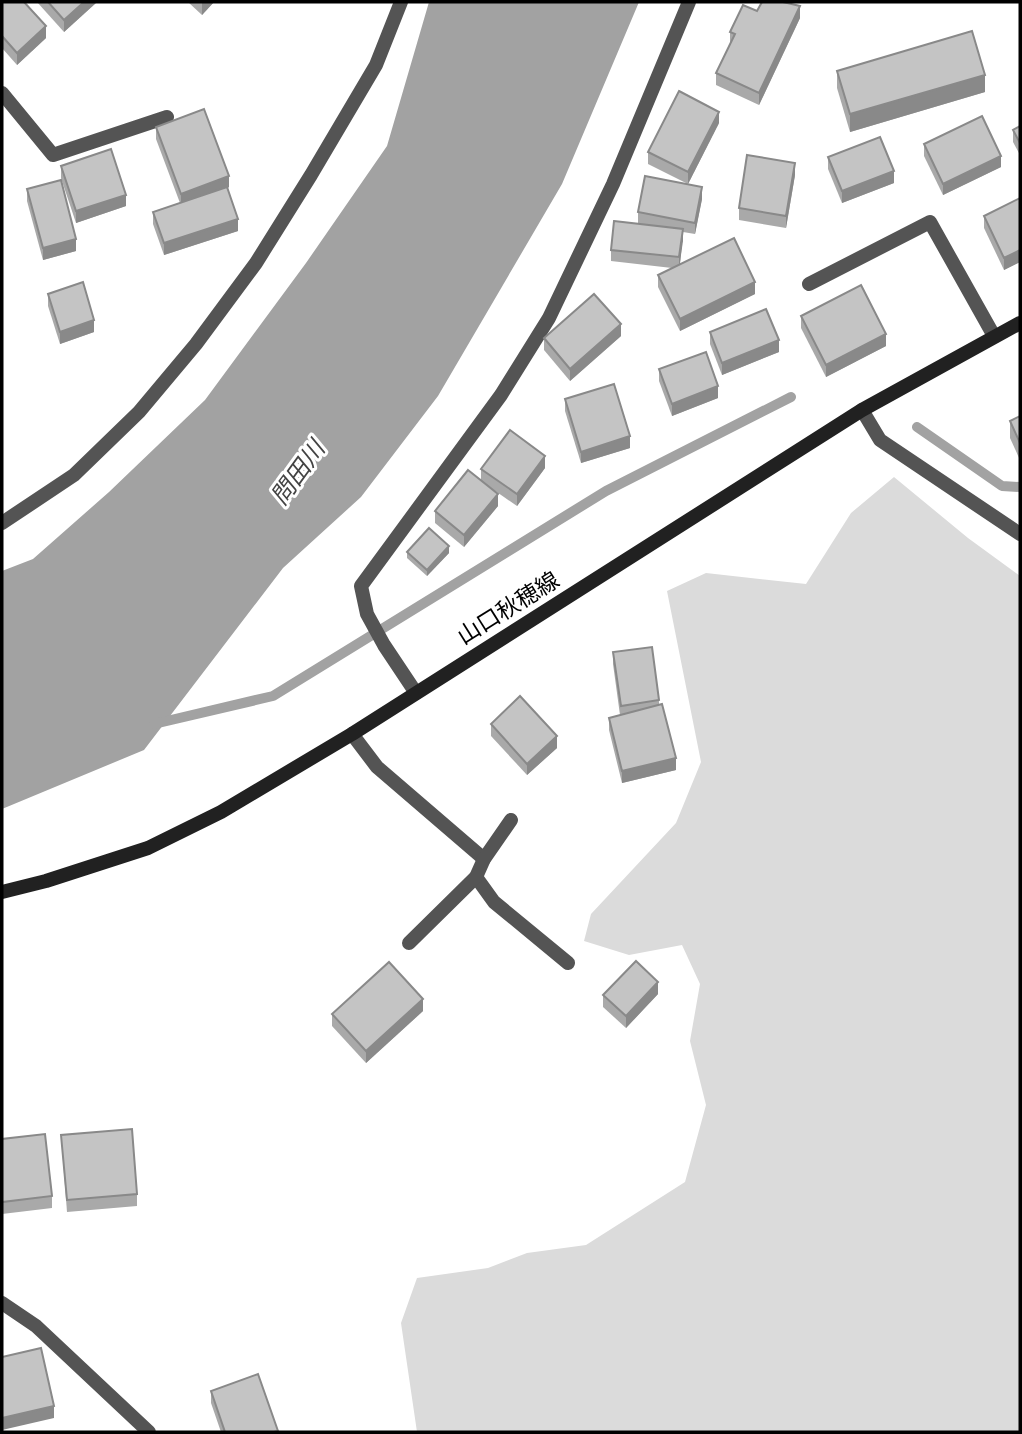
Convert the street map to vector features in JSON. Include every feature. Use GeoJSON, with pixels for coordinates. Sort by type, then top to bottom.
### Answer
{"type":"FeatureCollection","features":[{"type":"Feature","properties":{"kind":"main road","name":"山口秋穂線"},"geometry":{"type":"LineString","coordinates":[[2,892],[46,881],[148,848],[221,812],[352,734],[862,410],[1020,323]]}},
{"type":"Feature","properties":{"kind":"street"},"geometry":{"type":"LineString","coordinates":[[2,523],[74,475],[139,412],[196,344],[256,263],[311,175],[376,65],[401,2]]}},
{"type":"Feature","properties":{"kind":"street"},"geometry":{"type":"LineString","coordinates":[[416,693],[367,614],[360,586],[501,394],[549,318],[613,184],[689,2]]}},
{"type":"Feature","properties":{"kind":"street"},"geometry":{"type":"LineString","coordinates":[[2,93],[53,155],[167,117]]}},
{"type":"Feature","properties":{"kind":"street"},"geometry":{"type":"LineString","coordinates":[[810,284],[930,222],[994,336]]}},
{"type":"Feature","properties":{"kind":"street"},"geometry":{"type":"LineString","coordinates":[[862,410],[880,440],[1020,534]]}},
{"type":"Feature","properties":{"kind":"street"},"geometry":{"type":"LineString","coordinates":[[352,734],[377,767],[484,859]]}},
{"type":"Feature","properties":{"kind":"street"},"geometry":{"type":"LineString","coordinates":[[409,943],[476,877],[484,859],[511,820]]}},
{"type":"Feature","properties":{"kind":"street"},"geometry":{"type":"LineString","coordinates":[[476,877],[494,902],[568,963]]}},
{"type":"Feature","properties":{"kind":"street"},"geometry":{"type":"LineString","coordinates":[[2,1303],[36,1326],[149,1432]]}},
{"type":"Feature","properties":{"kind":"shaded area"},"geometry":{"type":"Polygon","coordinates":[[[894,477],[968,538],[1020,576],[1020,1432],[417,1432],[401,1323],[417,1278],[488,1268],[527,1253],[586,1245],[685,1182],[706,1105],[690,1041],[700,984],[682,945],[629,955],[584,941],[591,914],[676,823],[701,762],[667,591],[706,573],[806,584],[851,513],[894,477]]]}},
{"type":"Feature","properties":{"kind":"water","name":"問田川"},"geometry":{"type":"Polygon","coordinates":[[[429,2],[639,2],[562,184],[438,396],[361,497],[283,568],[144,750],[2,809],[2,571],[33,559],[109,492],[205,400],[306,263],[387,146],[429,2]]]}},
{"type":"Feature","properties":{"kind":"building"},"geometry":{"type":"Polygon","coordinates":[[[2,2],[24,2],[46,26],[17,53],[2,36],[2,2]]]}},
{"type":"Feature","properties":{"kind":"building"},"geometry":{"type":"Polygon","coordinates":[[[48,2],[84,2],[64,20],[48,2]]]}},
{"type":"Feature","properties":{"kind":"building"},"geometry":{"type":"Polygon","coordinates":[[[762,2],[783,2],[800,6],[759,93],[716,73],[735,34],[730,32],[743,5],[757,11],[762,2]]]}},
{"type":"Feature","properties":{"kind":"building"},"geometry":{"type":"Polygon","coordinates":[[[972,31],[985,75],[850,114],[837,71],[972,31]]]}},
{"type":"Feature","properties":{"kind":"building"},"geometry":{"type":"Polygon","coordinates":[[[679,91],[719,112],[688,172],[648,152],[679,91]]]}},
{"type":"Feature","properties":{"kind":"building"},"geometry":{"type":"Polygon","coordinates":[[[204,109],[229,176],[181,194],[156,127],[204,109]]]}},
{"type":"Feature","properties":{"kind":"building"},"geometry":{"type":"Polygon","coordinates":[[[982,116],[1001,156],[943,184],[924,144],[982,116]]]}},
{"type":"Feature","properties":{"kind":"building"},"geometry":{"type":"Polygon","coordinates":[[[1020,126],[1020,143],[1013,130],[1020,126]]]}},
{"type":"Feature","properties":{"kind":"building"},"geometry":{"type":"Polygon","coordinates":[[[880,137],[894,171],[842,191],[828,157],[880,137]]]}},
{"type":"Feature","properties":{"kind":"building"},"geometry":{"type":"Polygon","coordinates":[[[111,149],[126,195],[76,211],[61,166],[111,149]]]}},
{"type":"Feature","properties":{"kind":"building"},"geometry":{"type":"Polygon","coordinates":[[[747,155],[795,163],[786,216],[739,208],[747,155]]]}},
{"type":"Feature","properties":{"kind":"building"},"geometry":{"type":"Polygon","coordinates":[[[645,176],[702,187],[695,223],[638,212],[645,176]]]}},
{"type":"Feature","properties":{"kind":"building"},"geometry":{"type":"Polygon","coordinates":[[[61,180],[76,239],[43,248],[27,189],[61,180]]]}},
{"type":"Feature","properties":{"kind":"building"},"geometry":{"type":"Polygon","coordinates":[[[227,187],[238,219],[164,243],[153,212],[227,187]]]}},
{"type":"Feature","properties":{"kind":"building"},"geometry":{"type":"Polygon","coordinates":[[[1020,198],[1020,250],[1004,258],[984,216],[1020,198]]]}},
{"type":"Feature","properties":{"kind":"building"},"geometry":{"type":"Polygon","coordinates":[[[614,221],[683,229],[679,257],[611,250],[614,221]]]}},
{"type":"Feature","properties":{"kind":"building"},"geometry":{"type":"Polygon","coordinates":[[[734,238],[755,282],[680,319],[658,275],[734,238]]]}},
{"type":"Feature","properties":{"kind":"building"},"geometry":{"type":"Polygon","coordinates":[[[83,282],[94,320],[60,332],[48,294],[83,282]]]}},
{"type":"Feature","properties":{"kind":"building"},"geometry":{"type":"Polygon","coordinates":[[[861,285],[886,334],[826,365],[801,316],[861,285]]]}},
{"type":"Feature","properties":{"kind":"building"},"geometry":{"type":"Polygon","coordinates":[[[594,294],[621,324],[570,369],[544,338],[594,294]]]}},
{"type":"Feature","properties":{"kind":"building"},"geometry":{"type":"Polygon","coordinates":[[[766,309],[779,340],[722,363],[710,332],[766,309]]]}},
{"type":"Feature","properties":{"kind":"building"},"geometry":{"type":"Polygon","coordinates":[[[706,352],[718,386],[672,404],[659,369],[706,352]]]}},
{"type":"Feature","properties":{"kind":"building"},"geometry":{"type":"Polygon","coordinates":[[[614,384],[630,436],[581,452],[565,399],[614,384]]]}},
{"type":"Feature","properties":{"kind":"building"},"geometry":{"type":"Polygon","coordinates":[[[1020,416],[1020,443],[1010,421],[1020,416]]]}},
{"type":"Feature","properties":{"kind":"building"},"geometry":{"type":"Polygon","coordinates":[[[510,430],[545,456],[517,494],[481,469],[510,430]]]}},
{"type":"Feature","properties":{"kind":"building"},"geometry":{"type":"Polygon","coordinates":[[[468,470],[498,494],[464,535],[435,511],[468,470]]]}},
{"type":"Feature","properties":{"kind":"building"},"geometry":{"type":"Polygon","coordinates":[[[429,528],[449,546],[427,570],[407,552],[429,528]]]}},
{"type":"Feature","properties":{"kind":"building"},"geometry":{"type":"Polygon","coordinates":[[[652,647],[659,700],[621,706],[613,652],[652,647]]]}},
{"type":"Feature","properties":{"kind":"building"},"geometry":{"type":"Polygon","coordinates":[[[520,696],[557,736],[527,764],[491,724],[520,696]]]}},
{"type":"Feature","properties":{"kind":"building"},"geometry":{"type":"Polygon","coordinates":[[[662,704],[676,758],[622,771],[609,718],[662,704]]]}},
{"type":"Feature","properties":{"kind":"building"},"geometry":{"type":"Polygon","coordinates":[[[636,961],[658,982],[626,1016],[603,995],[636,961]]]}},
{"type":"Feature","properties":{"kind":"building"},"geometry":{"type":"Polygon","coordinates":[[[389,962],[423,999],[366,1051],[332,1014],[389,962]]]}},
{"type":"Feature","properties":{"kind":"building"},"geometry":{"type":"Polygon","coordinates":[[[132,1129],[137,1194],[67,1200],[61,1135],[132,1129]]]}},
{"type":"Feature","properties":{"kind":"building"},"geometry":{"type":"Polygon","coordinates":[[[45,1134],[52,1196],[2,1202],[2,1139],[45,1134]]]}},
{"type":"Feature","properties":{"kind":"building"},"geometry":{"type":"Polygon","coordinates":[[[41,1348],[54,1406],[2,1418],[2,1357],[41,1348]]]}},
{"type":"Feature","properties":{"kind":"building"},"geometry":{"type":"Polygon","coordinates":[[[258,1374],[278,1431],[225,1432],[211,1391],[258,1374]]]}},
{"type":"Feature","properties":{"kind":"waterway"},"geometry":{"type":"LineString","coordinates":[[154,724],[273,696],[606,491],[791,397]]}},
{"type":"Feature","properties":{"kind":"waterway"},"geometry":{"type":"LineString","coordinates":[[917,427],[1002,486],[1020,487]]}}]}
